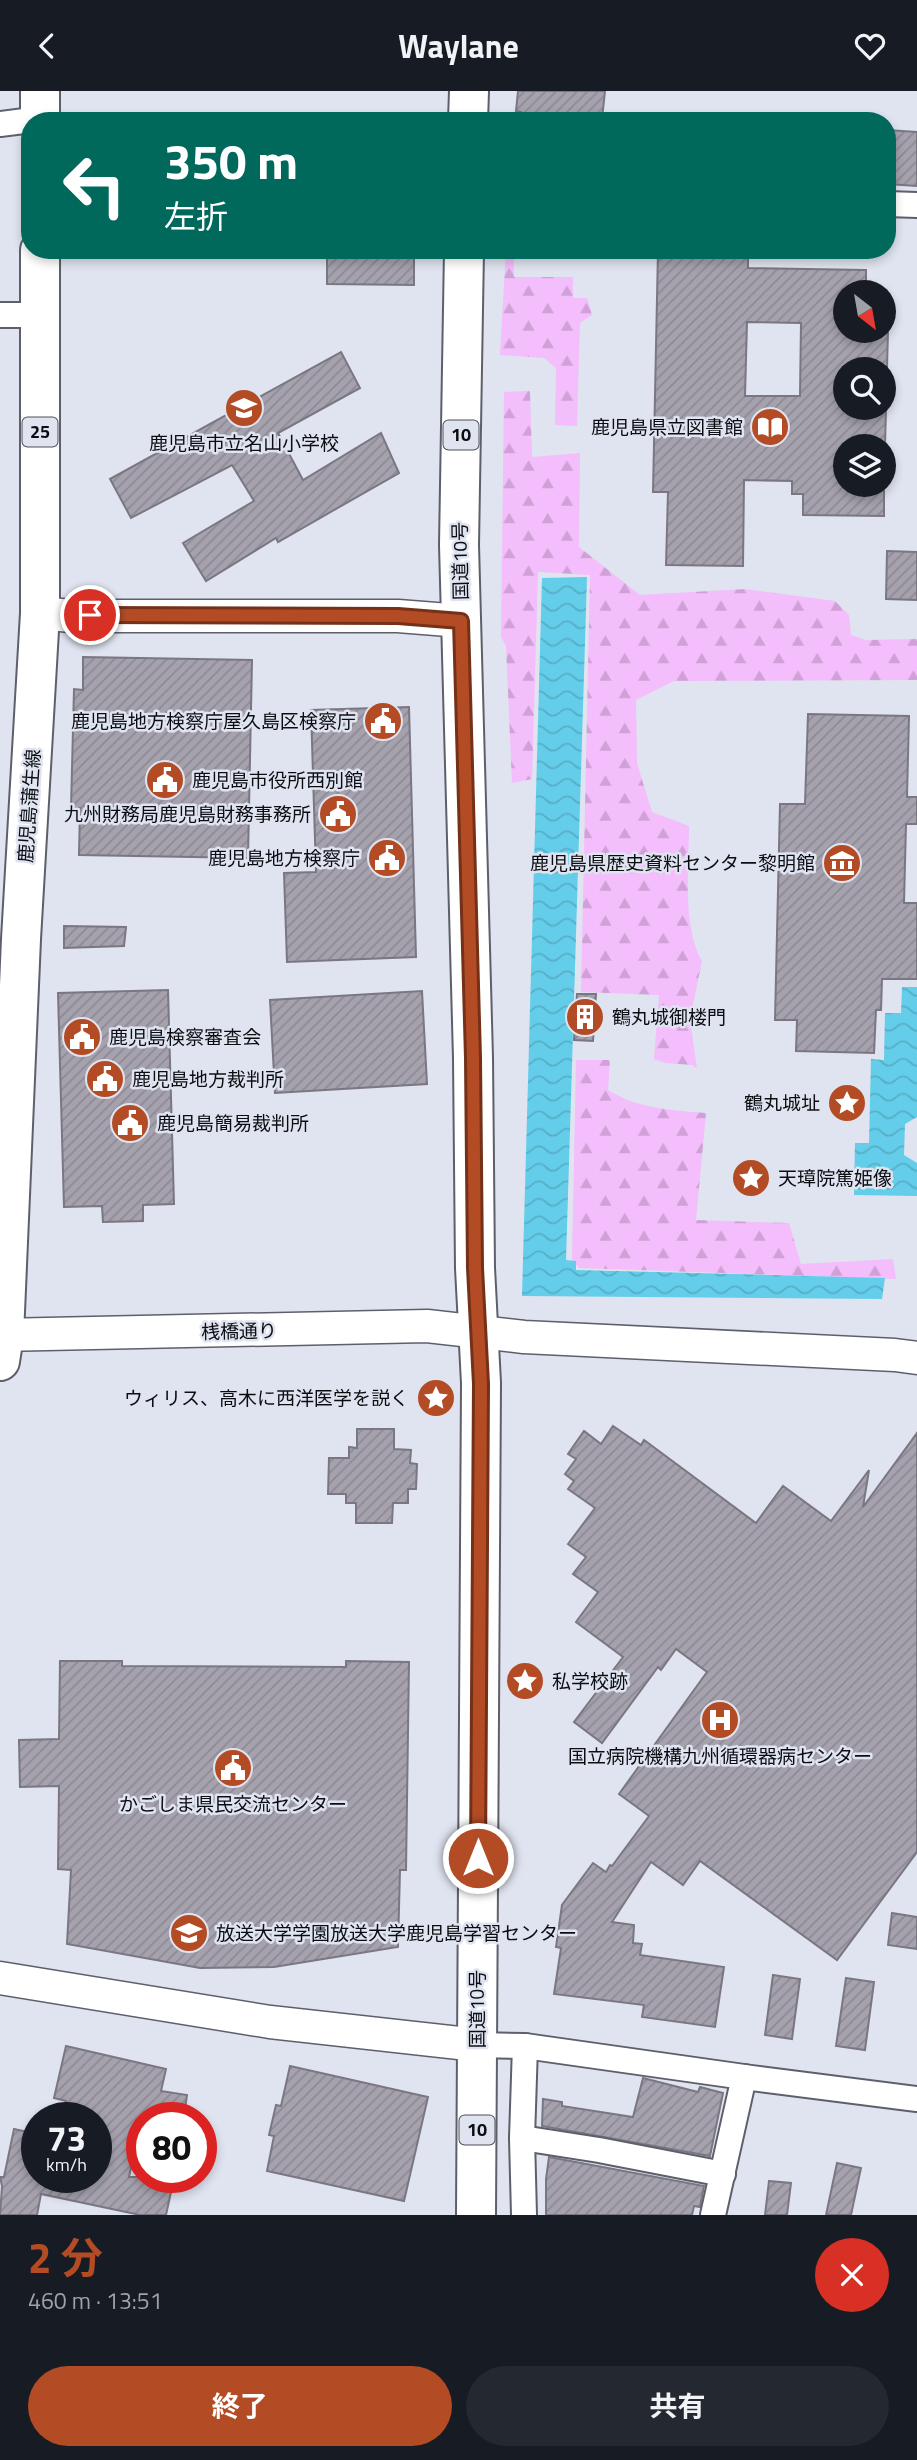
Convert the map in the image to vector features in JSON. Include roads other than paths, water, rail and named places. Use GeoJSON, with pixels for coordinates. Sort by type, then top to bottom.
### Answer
{"type":"FeatureCollection","features":[{"type":"Feature","properties":{"kind":"main road"},"geometry":{"type":"LineString","coordinates":[[468,112],[469,91]]}},
{"type":"Feature","properties":{"kind":"main road","name":"鹿児島蒲生線"},"geometry":{"type":"LineString","coordinates":[[1,1344],[10,939],[40,613],[40,259]]}},
{"type":"Feature","properties":{"kind":"main road","name":"国道10号"},"geometry":{"type":"LineString","coordinates":[[464,259],[459,545],[473,1058],[475,1261],[481,1398],[476,2215]]}},
{"type":"Feature","properties":{"kind":"street"},"geometry":{"type":"LineString","coordinates":[[0,124],[21,117]]}},
{"type":"Feature","properties":{"kind":"street"},"geometry":{"type":"LineString","coordinates":[[896,204],[917,205]]}},
{"type":"Feature","properties":{"kind":"street"},"geometry":{"type":"LineString","coordinates":[[0,315],[40,315]]}},
{"type":"Feature","properties":{"kind":"street"},"geometry":{"type":"LineString","coordinates":[[40,613],[72,616],[398,616],[461,621]]}},
{"type":"Feature","properties":{"kind":"street","name":"桟橋通り"},"geometry":{"type":"LineString","coordinates":[[1,1344],[411,1325],[524,1337],[917,1358]]}},
{"type":"Feature","properties":{"kind":"street"},"geometry":{"type":"LineString","coordinates":[[0,1978],[270,2022],[477,2045],[525,2046],[917,2099]]}},
{"type":"Feature","properties":{"kind":"street"},"geometry":{"type":"LineString","coordinates":[[524,2215],[522,2138],[525,2046]]}},
{"type":"Feature","properties":{"kind":"street"},"geometry":{"type":"LineString","coordinates":[[713,2215],[744,2077]]}},
{"type":"Feature","properties":{"kind":"street"},"geometry":{"type":"LineString","coordinates":[[522,2138],[723,2174]]}},
{"type":"Feature","properties":{"kind":"water"},"geometry":{"type":"Polygon","coordinates":[[[587,577],[566,1260],[576,1261],[576,1270],[885,1278],[882,1299],[522,1296],[542,578],[587,577]]]}},
{"type":"Feature","properties":{"kind":"water"},"geometry":{"type":"Polygon","coordinates":[[[902,987],[917,987],[917,1117],[905,1124],[904,1155],[917,1163],[917,1196],[854,1195],[855,1143],[869,1143],[871,1059],[884,1060],[885,1013],[901,1013],[902,987]]]}},
{"type":"Feature","properties":{"kind":"place","name":"鹿児島市立名山小学校"},"geometry":{"type":"Point","coordinates":[244,408]}},
{"type":"Feature","properties":{"kind":"place","name":"鹿児島県立図書館"},"geometry":{"type":"Point","coordinates":[770,427]}},
{"type":"Feature","properties":{"kind":"place","name":"鹿児島地方検察庁屋久島区検察庁"},"geometry":{"type":"Point","coordinates":[383,721]}},
{"type":"Feature","properties":{"kind":"place","name":"鹿児島市役所西別館"},"geometry":{"type":"Point","coordinates":[165,780]}},
{"type":"Feature","properties":{"kind":"place","name":"九州財務局鹿児島財務事務所"},"geometry":{"type":"Point","coordinates":[338,814]}},
{"type":"Feature","properties":{"kind":"place","name":"鹿児島地方検察庁"},"geometry":{"type":"Point","coordinates":[387,858]}},
{"type":"Feature","properties":{"kind":"place","name":"鹿児島県歴史資料センター黎明館"},"geometry":{"type":"Point","coordinates":[842,863]}},
{"type":"Feature","properties":{"kind":"place","name":"鶴丸城御楼門"},"geometry":{"type":"Point","coordinates":[585,1017]}},
{"type":"Feature","properties":{"kind":"place","name":"鹿児島検察審査会"},"geometry":{"type":"Point","coordinates":[82,1037]}},
{"type":"Feature","properties":{"kind":"place","name":"鹿児島地方裁判所"},"geometry":{"type":"Point","coordinates":[105,1079]}},
{"type":"Feature","properties":{"kind":"place","name":"鶴丸城址"},"geometry":{"type":"Point","coordinates":[847,1103]}},
{"type":"Feature","properties":{"kind":"place","name":"鹿児島簡易裁判所"},"geometry":{"type":"Point","coordinates":[130,1123]}},
{"type":"Feature","properties":{"kind":"place","name":"天璋院篤姫像"},"geometry":{"type":"Point","coordinates":[751,1178]}},
{"type":"Feature","properties":{"kind":"place","name":"ウィリス、高木に西洋医学を説く"},"geometry":{"type":"Point","coordinates":[436,1398]}},
{"type":"Feature","properties":{"kind":"place","name":"私学校跡"},"geometry":{"type":"Point","coordinates":[525,1681]}},
{"type":"Feature","properties":{"kind":"place","name":"国立病院機構九州循環器病センター"},"geometry":{"type":"Point","coordinates":[720,1720]}},
{"type":"Feature","properties":{"kind":"place","name":"かごしま県民交流センター"},"geometry":{"type":"Point","coordinates":[233,1768]}},
{"type":"Feature","properties":{"kind":"place","name":"放送大学学園放送大学鹿児島学習センター"},"geometry":{"type":"Point","coordinates":[189,1933]}}]}
